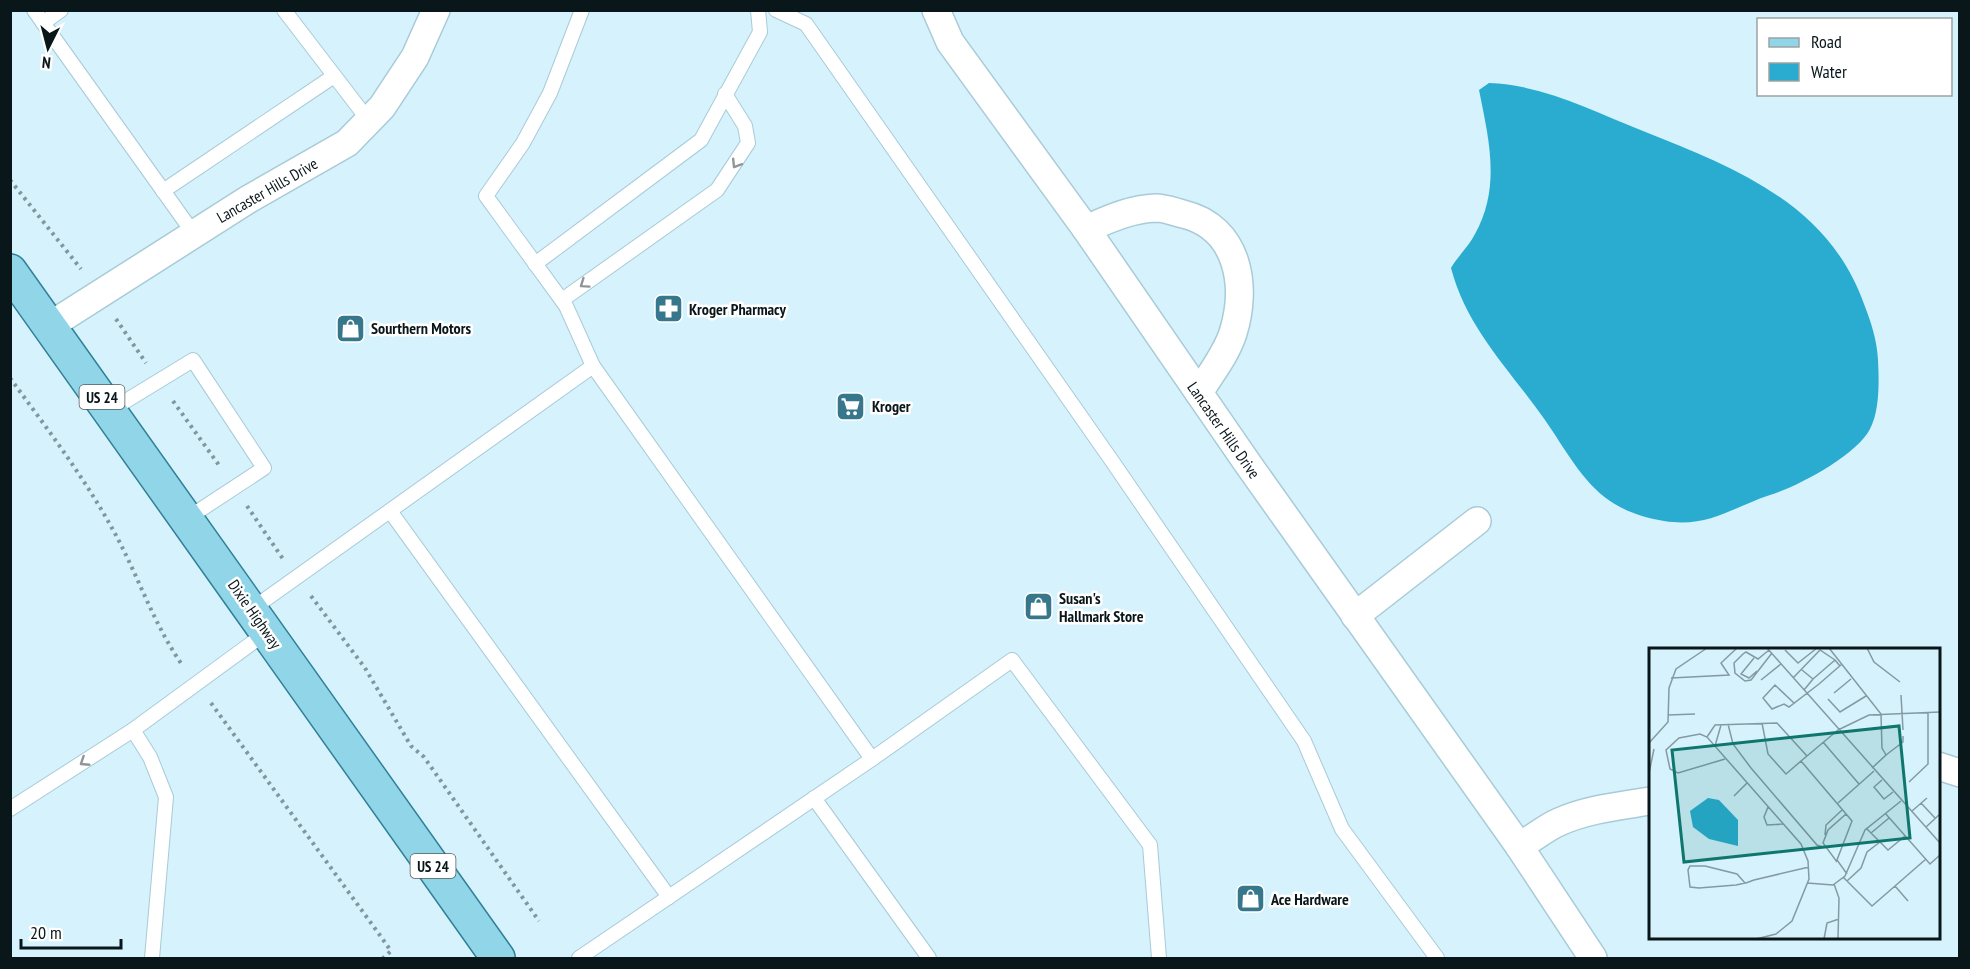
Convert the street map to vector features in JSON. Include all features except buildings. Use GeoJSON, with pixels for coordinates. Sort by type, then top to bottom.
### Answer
{"type":"FeatureCollection","features":[{"type":"Feature","properties":{"kind":"main road","name":"Dixie Highway"},"geometry":{"type":"LineString","coordinates":[[10,271],[51,325],[498,958]]}},
{"type":"Feature","properties":{"kind":"street","name":"Lancaster Hills Drive"},"geometry":{"type":"LineString","coordinates":[[51,325],[194,234],[347,143],[382,107],[415,57],[436,10]]}},
{"type":"Feature","properties":{"kind":"street","name":"Lancaster Hills Drive"},"geometry":{"type":"LineString","coordinates":[[936,10],[950,42],[1086,229],[1355,616],[1519,846],[1593,958]]}},
{"type":"Feature","properties":{"kind":"street"},"geometry":{"type":"LineString","coordinates":[[1086,229],[1125,212],[1158,208],[1198,218],[1223,236],[1233,253],[1239,276],[1238,308],[1227,347],[1199,393]]}},
{"type":"Feature","properties":{"kind":"street"},"geometry":{"type":"LineString","coordinates":[[1355,616],[1477,521]]}},
{"type":"Feature","properties":{"kind":"street"},"geometry":{"type":"LineString","coordinates":[[1940,767],[1959,773]]}},
{"type":"Feature","properties":{"kind":"street"},"geometry":{"type":"LineString","coordinates":[[1519,846],[1557,823],[1588,811],[1649,801]]}},
{"type":"Feature","properties":{"kind":"lane"},"geometry":{"type":"LineString","coordinates":[[34,10],[194,234]]}},
{"type":"Feature","properties":{"kind":"lane"},"geometry":{"type":"LineString","coordinates":[[43,23],[61,10]]}},
{"type":"Feature","properties":{"kind":"lane"},"geometry":{"type":"LineString","coordinates":[[284,10],[369,121]]}},
{"type":"Feature","properties":{"kind":"lane"},"geometry":{"type":"LineString","coordinates":[[582,10],[550,93],[523,143],[486,196],[562,300],[593,366],[872,759]]}},
{"type":"Feature","properties":{"kind":"lane"},"geometry":{"type":"LineString","coordinates":[[535,264],[701,140],[760,32],[758,10]]}},
{"type":"Feature","properties":{"kind":"lane"},"geometry":{"type":"LineString","coordinates":[[776,10],[806,24],[1112,461],[1304,741],[1342,829],[1437,958]]}},
{"type":"Feature","properties":{"kind":"lane"},"geometry":{"type":"LineString","coordinates":[[163,191],[334,76]]}},
{"type":"Feature","properties":{"kind":"lane"},"geometry":{"type":"LineString","coordinates":[[562,300],[717,190],[748,143],[745,126],[725,94]]}},
{"type":"Feature","properties":{"kind":"lane"},"geometry":{"type":"LineString","coordinates":[[111,410],[193,360],[264,468],[188,518]]}},
{"type":"Feature","properties":{"kind":"lane"},"geometry":{"type":"LineString","coordinates":[[10,809],[133,730],[260,621],[298,578],[593,366]]}},
{"type":"Feature","properties":{"kind":"lane"},"geometry":{"type":"LineString","coordinates":[[390,511],[669,897]]}},
{"type":"Feature","properties":{"kind":"lane"},"geometry":{"type":"LineString","coordinates":[[579,958],[872,759],[1012,660],[1150,844],[1159,958]]}},
{"type":"Feature","properties":{"kind":"lane"},"geometry":{"type":"LineString","coordinates":[[133,730],[150,757],[166,797],[152,958]]}},
{"type":"Feature","properties":{"kind":"lane"},"geometry":{"type":"LineString","coordinates":[[814,798],[929,958]]}},
{"type":"Feature","properties":{"kind":"path"},"geometry":{"type":"LineString","coordinates":[[10,180],[71,255],[99,294],[278,554],[365,668],[411,746],[424,757],[539,921]]}},
{"type":"Feature","properties":{"kind":"path"},"geometry":{"type":"LineString","coordinates":[[383,958],[391,951]]}},
{"type":"Feature","properties":{"kind":"water"},"geometry":{"type":"Polygon","coordinates":[[[1489,83],[1549,94],[1711,159],[1744,175],[1803,215],[1827,240],[1848,269],[1873,331],[1878,360],[1878,395],[1876,413],[1863,439],[1825,469],[1782,491],[1719,516],[1694,522],[1664,521],[1636,514],[1610,501],[1600,493],[1574,464],[1479,330],[1458,290],[1451,268],[1475,234],[1488,199],[1489,145],[1479,90],[1489,83]]]}},
{"type":"Feature","properties":{"kind":"place","name":"Kroger Pharmacy"},"geometry":{"type":"Point","coordinates":[668,309]}},
{"type":"Feature","properties":{"kind":"place","name":"Sourthern Motors"},"geometry":{"type":"Point","coordinates":[350,328]}},
{"type":"Feature","properties":{"kind":"place","name":"Kroger"},"geometry":{"type":"Point","coordinates":[851,406]}},
{"type":"Feature","properties":{"kind":"place","name":"Susan's Hallmark Store"},"geometry":{"type":"Point","coordinates":[1038,607]}},
{"type":"Feature","properties":{"kind":"place","name":"Ace Hardware"},"geometry":{"type":"Point","coordinates":[1250,899]}}]}
